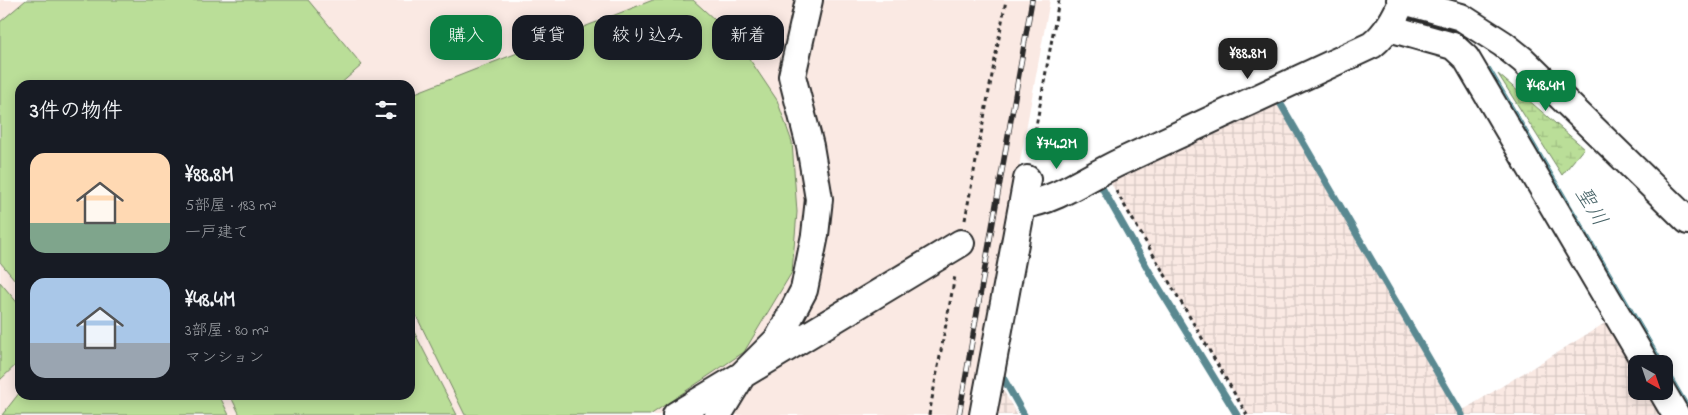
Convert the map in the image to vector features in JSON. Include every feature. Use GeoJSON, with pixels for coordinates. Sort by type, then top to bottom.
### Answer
{"type":"FeatureCollection","features":[{"type":"Feature","properties":{"kind":"street"},"geometry":{"type":"LineString","coordinates":[[718,415],[743,374],[778,339],[804,290],[815,234],[819,198],[810,146],[792,76],[809,0]]}},
{"type":"Feature","properties":{"kind":"street"},"geometry":{"type":"LineString","coordinates":[[1022,205],[1035,203],[1053,196],[1102,170],[1372,45],[1389,28],[1402,0],[1466,8],[1503,44],[1523,60],[1688,221]]}},
{"type":"Feature","properties":{"kind":"street"},"geometry":{"type":"LineString","coordinates":[[1389,28],[1453,46],[1466,58],[1641,355]]}},
{"type":"Feature","properties":{"kind":"street"},"geometry":{"type":"LineString","coordinates":[[983,415],[1027,179]]}},
{"type":"Feature","properties":{"kind":"street"},"geometry":{"type":"LineString","coordinates":[[676,415],[961,243]]}},
{"type":"Feature","properties":{"kind":"street"},"geometry":{"type":"LineString","coordinates":[[1667,400],[1676,415]]}},
{"type":"Feature","properties":{"kind":"path"},"geometry":{"type":"LineString","coordinates":[[929,415],[1006,0]]}},
{"type":"Feature","properties":{"kind":"path"},"geometry":{"type":"LineString","coordinates":[[1027,179],[1059,0]]}},
{"type":"Feature","properties":{"kind":"path"},"geometry":{"type":"LineString","coordinates":[[1102,170],[1247,415]]}},
{"type":"Feature","properties":{"kind":"shaded area"},"geometry":{"type":"Polygon","coordinates":[[[0,0],[1050,0],[973,415],[0,415],[0,0]]]}},
{"type":"Feature","properties":{"kind":"shaded area"},"geometry":{"type":"Polygon","coordinates":[[[1279,101],[1411,331],[1460,412],[1610,320],[1631,355],[1628,355],[1628,400],[1658,400],[1667,415],[1247,415],[1110,182],[1116,175],[1279,101]]]}},
{"type":"Feature","properties":{"kind":"shaded area"},"geometry":{"type":"Polygon","coordinates":[[[996,377],[1017,415],[989,415],[996,377]]]}},
{"type":"Feature","properties":{"kind":"green space"},"geometry":{"type":"Polygon","coordinates":[[[26,0],[308,0],[362,65],[345,80],[15,80],[15,280],[0,262],[0,22],[26,0]]]}},
{"type":"Feature","properties":{"kind":"green space"},"geometry":{"type":"Polygon","coordinates":[[[653,0],[693,0],[712,17],[712,60],[750,60],[777,100],[792,142],[797,212],[792,272],[744,352],[650,415],[465,415],[415,313],[415,93],[512,55],[512,60],[584,60],[584,27],[594,23],[594,60],[702,60],[702,15],[615,15],[653,0]]]}},
{"type":"Feature","properties":{"kind":"green space"},"geometry":{"type":"Polygon","coordinates":[[[1498,74],[1584,148],[1562,175],[1498,74]]]}},
{"type":"Feature","properties":{"kind":"green space"},"geometry":{"type":"Polygon","coordinates":[[[0,282],[15,300],[15,366],[0,380],[0,282]]]}},
{"type":"Feature","properties":{"kind":"green space"},"geometry":{"type":"Polygon","coordinates":[[[415,334],[457,415],[240,415],[232,400],[415,400],[415,334]]]}},
{"type":"Feature","properties":{"kind":"green space"},"geometry":{"type":"Polygon","coordinates":[[[15,398],[15,400],[222,400],[229,415],[2,415],[15,398]]]}},
{"type":"Feature","properties":{"kind":"water"},"geometry":{"type":"Polygon","coordinates":[[[1490,67],[1659,355],[1648,355],[1481,72],[1490,67]]]}},
{"type":"Feature","properties":{"kind":"water"},"geometry":{"type":"Polygon","coordinates":[[[1673,378],[1688,404],[1688,415],[1673,394],[1673,378]]]}},
{"type":"Feature","properties":{"kind":"waterway"},"geometry":{"type":"LineString","coordinates":[[1273,103],[1279,101],[1462,415]]}},
{"type":"Feature","properties":{"kind":"waterway"},"geometry":{"type":"LineString","coordinates":[[1101,186],[1153,278],[1237,415]]}},
{"type":"Feature","properties":{"kind":"waterway"},"geometry":{"type":"LineString","coordinates":[[1001,372],[1024,415]]}},
{"type":"Feature","properties":{"kind":"railway"},"geometry":{"type":"LineString","coordinates":[[959,415],[1032,0]]}},
{"type":"Feature","properties":{"kind":"water label","name":"聖川"},"geometry":{"type":"Point","coordinates":[1590,207]}}]}
